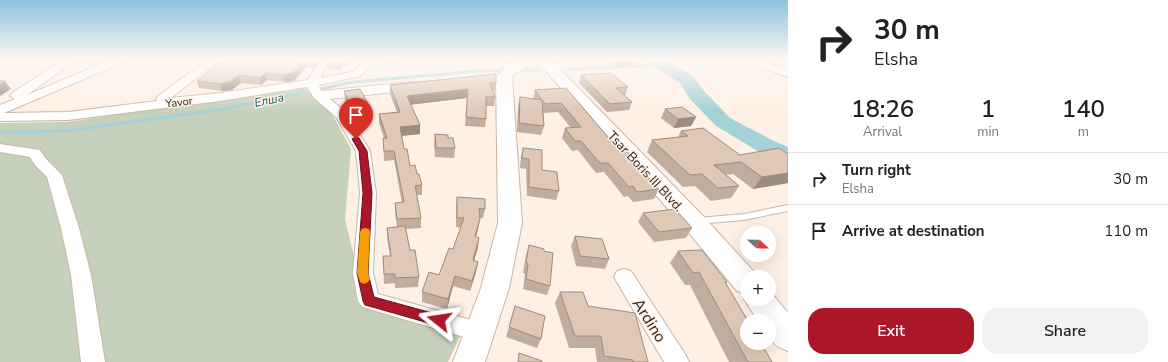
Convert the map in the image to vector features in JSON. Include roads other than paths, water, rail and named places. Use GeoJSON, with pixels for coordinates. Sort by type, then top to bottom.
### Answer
{"type":"FeatureCollection","features":[{"type":"Feature","properties":{"kind":"main road"},"geometry":{"type":"LineString","coordinates":[[469,362],[481,332],[495,288],[510,223],[504,77]]}},
{"type":"Feature","properties":{"kind":"main road","name":"Tsar Boris III Blvd."},"geometry":{"type":"LineString","coordinates":[[563,77],[740,275]]}},
{"type":"Feature","properties":{"kind":"main road"},"geometry":{"type":"LineString","coordinates":[[764,306],[788,338]]}},
{"type":"Feature","properties":{"kind":"street"},"geometry":{"type":"LineString","coordinates":[[0,106],[44,77]]}},
{"type":"Feature","properties":{"kind":"street"},"geometry":{"type":"LineString","coordinates":[[0,110],[79,77]]}},
{"type":"Feature","properties":{"kind":"street"},"geometry":{"type":"LineString","coordinates":[[170,103],[162,99],[191,77]]}},
{"type":"Feature","properties":{"kind":"street"},"geometry":{"type":"LineString","coordinates":[[315,88],[319,77]]}},
{"type":"Feature","properties":{"kind":"street","name":"Yavor"},"geometry":{"type":"LineString","coordinates":[[0,117],[68,116],[170,103],[315,88],[348,77]]}},
{"type":"Feature","properties":{"kind":"street"},"geometry":{"type":"LineString","coordinates":[[315,88],[333,95],[420,84]]}},
{"type":"Feature","properties":{"kind":"street"},"geometry":{"type":"LineString","coordinates":[[315,88],[341,115],[363,151],[368,193],[363,273],[369,301],[481,332]]}},
{"type":"Feature","properties":{"kind":"street"},"geometry":{"type":"LineString","coordinates":[[0,148],[35,153],[40,162],[54,175],[81,275],[93,362]]}},
{"type":"Feature","properties":{"kind":"street","name":"Ardino"},"geometry":{"type":"LineString","coordinates":[[624,277],[677,362]]}},
{"type":"Feature","properties":{"kind":"lane"},"geometry":{"type":"LineString","coordinates":[[694,222],[744,217],[788,208]]}},
{"type":"Feature","properties":{"kind":"waterway","name":"Елша"},"geometry":{"type":"LineString","coordinates":[[0,132],[67,131],[224,109],[353,82],[411,77]]}},
{"type":"Feature","properties":{"kind":"waterway"},"geometry":{"type":"LineString","coordinates":[[682,77],[687,80],[697,95],[723,122],[764,145],[788,155]]}}]}
